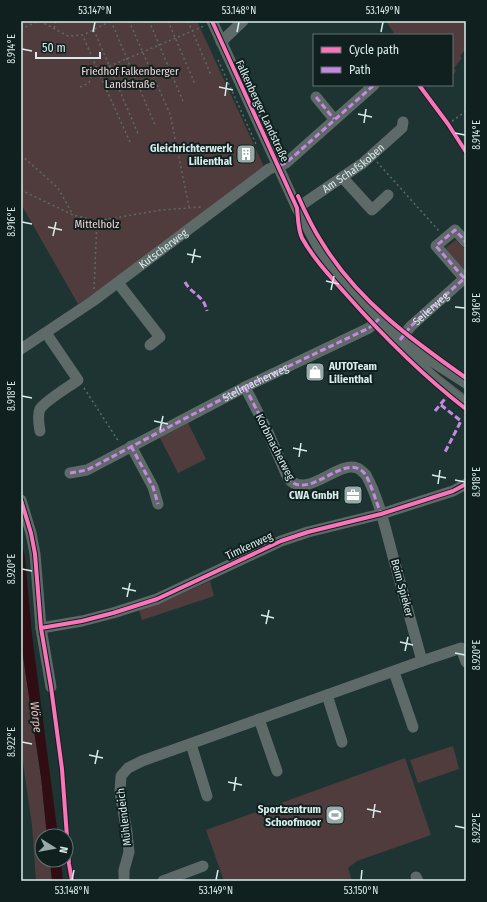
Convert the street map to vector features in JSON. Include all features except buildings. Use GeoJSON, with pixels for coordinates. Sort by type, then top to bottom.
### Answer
{"type":"FeatureCollection","features":[{"type":"Feature","properties":{"kind":"street"},"geometry":{"type":"LineString","coordinates":[[221,42],[243,21]]}},
{"type":"Feature","properties":{"kind":"street","name":"Falkenberger Landstraße"},"geometry":{"type":"LineString","coordinates":[[208,24],[221,42],[297,208],[314,240],[332,268],[353,293],[400,340],[415,360],[434,379],[466,404]]}},
{"type":"Feature","properties":{"kind":"street","name":"Falkenberger Landstraße"},"geometry":{"type":"LineString","coordinates":[[279,166],[286,163],[373,86]]}},
{"type":"Feature","properties":{"kind":"street"},"geometry":{"type":"LineString","coordinates":[[316,97],[334,119]]}},
{"type":"Feature","properties":{"kind":"street","name":"Am Schafskoben"},"geometry":{"type":"LineString","coordinates":[[297,208],[363,164],[402,128],[403,122]]}},
{"type":"Feature","properties":{"kind":"street","name":"Kutscherweg"},"geometry":{"type":"LineString","coordinates":[[21,349],[118,283],[269,169],[279,166]]}},
{"type":"Feature","properties":{"kind":"street"},"geometry":{"type":"LineString","coordinates":[[342,177],[372,210],[388,195]]}},
{"type":"Feature","properties":{"kind":"street"},"geometry":{"type":"LineString","coordinates":[[445,238],[455,230],[466,242]]}},
{"type":"Feature","properties":{"kind":"street","name":"Seilerweg"},"geometry":{"type":"LineString","coordinates":[[400,340],[411,326],[465,278],[436,246],[445,238]]}},
{"type":"Feature","properties":{"kind":"street"},"geometry":{"type":"LineString","coordinates":[[118,283],[160,337],[150,345]]}},
{"type":"Feature","properties":{"kind":"street","name":"Stellmacherweg"},"geometry":{"type":"LineString","coordinates":[[70,473],[87,470],[245,388],[369,328],[379,319]]}},
{"type":"Feature","properties":{"kind":"street"},"geometry":{"type":"LineString","coordinates":[[40,431],[38,419],[40,409],[78,380],[46,332]]}},
{"type":"Feature","properties":{"kind":"street","name":"Falkenberger Landstraße"},"geometry":{"type":"LineString","coordinates":[[400,340],[466,383]]}},
{"type":"Feature","properties":{"kind":"street","name":"Korbmacherweg"},"geometry":{"type":"LineString","coordinates":[[245,388],[267,430],[292,484],[299,486],[307,485],[348,467],[356,468],[365,473],[381,514]]}},
{"type":"Feature","properties":{"kind":"street"},"geometry":{"type":"LineString","coordinates":[[127,448],[153,487],[158,504]]}},
{"type":"Feature","properties":{"kind":"street","name":"Timkenweg"},"geometry":{"type":"LineString","coordinates":[[41,628],[82,621],[157,599],[281,541],[308,532],[381,514],[453,491],[466,484]]}},
{"type":"Feature","properties":{"kind":"street"},"geometry":{"type":"LineString","coordinates":[[21,500],[31,533],[35,554],[41,628],[51,687]]}},
{"type":"Feature","properties":{"kind":"street","name":"Beim Spieker"},"geometry":{"type":"LineString","coordinates":[[381,514],[422,662]]}},
{"type":"Feature","properties":{"kind":"street"},"geometry":{"type":"LineString","coordinates":[[207,796],[191,744],[461,648],[466,662]]}},
{"type":"Feature","properties":{"kind":"street"},"geometry":{"type":"LineString","coordinates":[[394,672],[413,728]]}},
{"type":"Feature","properties":{"kind":"street"},"geometry":{"type":"LineString","coordinates":[[327,695],[342,742]]}},
{"type":"Feature","properties":{"kind":"street"},"geometry":{"type":"LineString","coordinates":[[259,719],[277,771]]}},
{"type":"Feature","properties":{"kind":"street","name":"Mühlendeich"},"geometry":{"type":"LineString","coordinates":[[124,881],[124,870],[129,852],[120,792],[121,776],[128,768],[142,761],[191,744]]}},
{"type":"Feature","properties":{"kind":"street"},"geometry":{"type":"LineString","coordinates":[[163,881],[203,866]]}},
{"type":"Feature","properties":{"kind":"path"},"geometry":{"type":"LineString","coordinates":[[21,29],[40,21],[68,36],[83,35],[111,21],[155,125]]}},
{"type":"Feature","properties":{"kind":"path"},"geometry":{"type":"LineString","coordinates":[[54,28],[56,21]]}},
{"type":"Feature","properties":{"kind":"path"},"geometry":{"type":"LineString","coordinates":[[129,21],[170,114],[189,208]]}},
{"type":"Feature","properties":{"kind":"path"},"geometry":{"type":"LineString","coordinates":[[149,21],[183,101]]}},
{"type":"Feature","properties":{"kind":"path"},"geometry":{"type":"LineString","coordinates":[[168,21],[194,84]]}},
{"type":"Feature","properties":{"kind":"path"},"geometry":{"type":"LineString","coordinates":[[188,21],[211,75]]}},
{"type":"Feature","properties":{"kind":"path"},"geometry":{"type":"LineString","coordinates":[[80,87],[89,83],[92,73],[108,65],[192,32],[208,24]]}},
{"type":"Feature","properties":{"kind":"path"},"geometry":{"type":"LineString","coordinates":[[94,30],[139,136]]}},
{"type":"Feature","properties":{"kind":"path"},"geometry":{"type":"LineString","coordinates":[[83,35],[130,142]]}},
{"type":"Feature","properties":{"kind":"path"},"geometry":{"type":"LineString","coordinates":[[448,124],[466,112]]}},
{"type":"Feature","properties":{"kind":"path"},"geometry":{"type":"LineString","coordinates":[[444,118],[452,129]]}},
{"type":"Feature","properties":{"kind":"path"},"geometry":{"type":"LineString","coordinates":[[21,155],[58,188],[73,215]]}},
{"type":"Feature","properties":{"kind":"path"},"geometry":{"type":"LineString","coordinates":[[371,155],[445,238]]}},
{"type":"Feature","properties":{"kind":"path"},"geometry":{"type":"LineString","coordinates":[[21,190],[73,215],[97,221],[161,210],[201,206]]}},
{"type":"Feature","properties":{"kind":"path"},"geometry":{"type":"LineString","coordinates":[[93,301],[97,221]]}},
{"type":"Feature","properties":{"kind":"path"},"geometry":{"type":"LineString","coordinates":[[78,380],[127,448]]}},
{"type":"Feature","properties":{"kind":"green space","name":"Mittelholz"},"geometry":{"type":"Polygon","coordinates":[[[21,21],[197,21],[265,169],[96,294],[78,304],[21,204],[21,21]]]}},
{"type":"Feature","properties":{"kind":"green space"},"geometry":{"type":"Polygon","coordinates":[[[386,21],[466,21],[466,49],[460,56],[462,58],[454,68],[456,71],[453,75],[453,34],[394,34],[386,21]]]}},
{"type":"Feature","properties":{"kind":"green space"},"geometry":{"type":"Polygon","coordinates":[[[456,240],[466,250],[466,273],[444,249],[456,240]]]}},
{"type":"Feature","properties":{"kind":"green space"},"geometry":{"type":"Polygon","coordinates":[[[188,423],[206,459],[178,473],[160,438],[188,423]]]}},
{"type":"Feature","properties":{"kind":"green space"},"geometry":{"type":"Polygon","coordinates":[[[210,581],[214,596],[142,620],[139,610],[168,600],[210,581]]]}},
{"type":"Feature","properties":{"kind":"green space"},"geometry":{"type":"Polygon","coordinates":[[[21,643],[41,777],[46,828],[34,828],[34,853],[32,825],[21,749],[21,643]]]}},
{"type":"Feature","properties":{"kind":"green space"},"geometry":{"type":"Polygon","coordinates":[[[453,746],[459,769],[418,783],[410,760],[453,746]]]}},
{"type":"Feature","properties":{"kind":"green space","name":"Sportzentrum Schoofmoor"},"geometry":{"type":"Polygon","coordinates":[[[405,758],[431,835],[357,861],[348,868],[352,881],[224,881],[206,830],[405,758]]]}},
{"type":"Feature","properties":{"kind":"green space"},"geometry":{"type":"Polygon","coordinates":[[[35,868],[51,868],[52,881],[36,881],[35,868]]]}},
{"type":"Feature","properties":{"kind":"water","name":"Wörpe"},"geometry":{"type":"Polygon","coordinates":[[[21,537],[25,558],[32,635],[57,828],[46,828],[41,777],[21,643],[21,537]]]}},
{"type":"Feature","properties":{"kind":"water"},"geometry":{"type":"Polygon","coordinates":[[[51,868],[62,868],[63,881],[52,881],[51,868]]]}},
{"type":"Feature","properties":{"kind":"tram line"},"geometry":{"type":"LineString","coordinates":[[209,21],[307,232],[323,257],[340,280],[378,322],[420,360],[466,396]]}},
{"type":"Feature","properties":{"kind":"marked path"},"geometry":{"type":"LineString","coordinates":[[280,165],[286,163],[373,86]]}},
{"type":"Feature","properties":{"kind":"marked path"},"geometry":{"type":"LineString","coordinates":[[316,97],[334,119]]}},
{"type":"Feature","properties":{"kind":"marked path"},"geometry":{"type":"LineString","coordinates":[[464,278],[436,246],[455,230],[466,242]]}},
{"type":"Feature","properties":{"kind":"marked path"},"geometry":{"type":"LineString","coordinates":[[400,340],[411,326],[466,277]]}},
{"type":"Feature","properties":{"kind":"marked path"},"geometry":{"type":"LineString","coordinates":[[185,282],[203,301],[207,311]]}},
{"type":"Feature","properties":{"kind":"marked path"},"geometry":{"type":"LineString","coordinates":[[70,473],[87,470],[245,387],[369,328],[379,319]]}},
{"type":"Feature","properties":{"kind":"marked path"},"geometry":{"type":"LineString","coordinates":[[245,387],[267,430],[288,478],[296,484],[306,485],[316,482],[338,471],[348,468],[357,468],[367,477],[381,514]]}},
{"type":"Feature","properties":{"kind":"marked path"},"geometry":{"type":"LineString","coordinates":[[435,411],[448,395]]}},
{"type":"Feature","properties":{"kind":"marked path"},"geometry":{"type":"LineString","coordinates":[[441,405],[461,421],[444,454]]}},
{"type":"Feature","properties":{"kind":"marked path"},"geometry":{"type":"LineString","coordinates":[[131,446],[153,487],[158,504]]}},
{"type":"Feature","properties":{"kind":"cycle path"},"geometry":{"type":"LineString","coordinates":[[212,21],[297,208],[298,223],[302,238],[306,245],[316,260],[359,309],[388,339],[418,368],[466,409]]}},
{"type":"Feature","properties":{"kind":"cycle path"},"geometry":{"type":"LineString","coordinates":[[420,86],[448,124],[466,152]]}},
{"type":"Feature","properties":{"kind":"cycle path"},"geometry":{"type":"LineString","coordinates":[[298,196],[319,238],[337,265],[353,284],[387,318],[406,334],[466,378]]}},
{"type":"Feature","properties":{"kind":"cycle path"},"geometry":{"type":"LineString","coordinates":[[41,628],[82,621],[157,599],[281,541],[308,532],[381,514],[453,491],[466,484]]}},
{"type":"Feature","properties":{"kind":"cycle path"},"geometry":{"type":"LineString","coordinates":[[21,500],[31,533],[35,554],[41,628],[62,769],[69,864],[72,881]]}},
{"type":"Feature","properties":{"kind":"place","name":"Gleichrichterwerk Lilienthal"},"geometry":{"type":"Point","coordinates":[246,154]}},
{"type":"Feature","properties":{"kind":"place","name":"AUTOTeam Lilienthal"},"geometry":{"type":"Point","coordinates":[315,372]}},
{"type":"Feature","properties":{"kind":"place","name":"CWA GmbH"},"geometry":{"type":"Point","coordinates":[353,495]}},
{"type":"Feature","properties":{"kind":"place","name":"Sportzentrum Schoofmoor"},"geometry":{"type":"Point","coordinates":[335,815]}},
{"type":"Feature","properties":{"kind":"park label","name":"Friedhof Falkenberger Landstraße"},"geometry":{"type":"Point","coordinates":[130,77]}}]}
